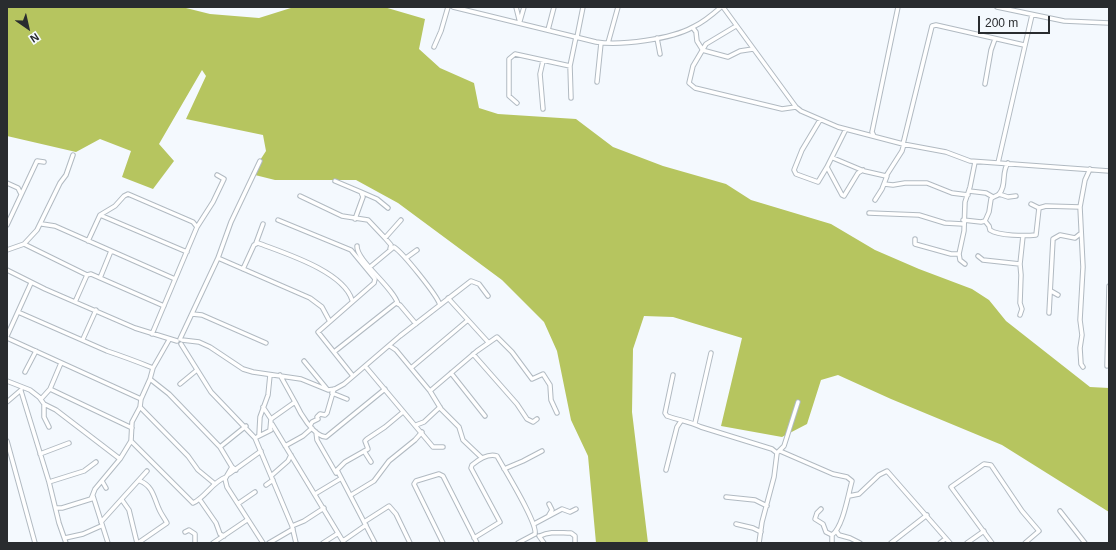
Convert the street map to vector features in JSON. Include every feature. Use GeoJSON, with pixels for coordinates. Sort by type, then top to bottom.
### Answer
{"type":"FeatureCollection","features":[{"type":"Feature","properties":{"kind":"street"},"geometry":{"type":"LineString","coordinates":[[434,47],[441,31],[448,7]]}},
{"type":"Feature","properties":{"kind":"street"},"geometry":{"type":"LineString","coordinates":[[453,7],[520,22],[601,43],[656,38],[693,28],[722,7],[796,107],[800,111],[820,120],[874,137],[946,152],[958,158],[975,162],[1008,163],[1109,171]]}},
{"type":"Feature","properties":{"kind":"street"},"geometry":{"type":"LineString","coordinates":[[516,7],[520,22]]}},
{"type":"Feature","properties":{"kind":"street"},"geometry":{"type":"LineString","coordinates":[[520,22],[524,7]]}},
{"type":"Feature","properties":{"kind":"street"},"geometry":{"type":"LineString","coordinates":[[548,30],[554,7]]}},
{"type":"Feature","properties":{"kind":"street"},"geometry":{"type":"LineString","coordinates":[[571,98],[570,66],[583,7]]}},
{"type":"Feature","properties":{"kind":"street"},"geometry":{"type":"LineString","coordinates":[[608,43],[618,7]]}},
{"type":"Feature","properties":{"kind":"street"},"geometry":{"type":"LineString","coordinates":[[874,137],[872,132],[898,7]]}},
{"type":"Feature","properties":{"kind":"street"},"geometry":{"type":"LineString","coordinates":[[997,7],[1064,22],[1109,23]]}},
{"type":"Feature","properties":{"kind":"street"},"geometry":{"type":"LineString","coordinates":[[998,163],[1032,15]]}},
{"type":"Feature","properties":{"kind":"street"},"geometry":{"type":"LineString","coordinates":[[875,200],[887,176],[903,150],[931,27],[936,25],[1024,45]]}},
{"type":"Feature","properties":{"kind":"street"},"geometry":{"type":"LineString","coordinates":[[736,26],[708,42],[702,49],[693,66],[689,81],[693,87],[782,109],[796,107]]}},
{"type":"Feature","properties":{"kind":"street"},"geometry":{"type":"LineString","coordinates":[[693,28],[696,32],[697,41],[702,49],[728,57],[740,51],[753,49]]}},
{"type":"Feature","properties":{"kind":"street"},"geometry":{"type":"LineString","coordinates":[[656,38],[660,54]]}},
{"type":"Feature","properties":{"kind":"street"},"geometry":{"type":"LineString","coordinates":[[985,84],[991,50],[995,39]]}},
{"type":"Feature","properties":{"kind":"street"},"geometry":{"type":"LineString","coordinates":[[597,82],[601,43]]}},
{"type":"Feature","properties":{"kind":"street"},"geometry":{"type":"LineString","coordinates":[[517,103],[509,96],[509,59],[515,54],[570,66]]}},
{"type":"Feature","properties":{"kind":"street"},"geometry":{"type":"LineString","coordinates":[[542,61],[540,74],[543,109]]}},
{"type":"Feature","properties":{"kind":"street"},"geometry":{"type":"LineString","coordinates":[[820,120],[802,150],[794,170],[796,174],[818,182],[833,158],[846,128]]}},
{"type":"Feature","properties":{"kind":"street"},"geometry":{"type":"LineString","coordinates":[[867,135],[872,132]]}},
{"type":"Feature","properties":{"kind":"street"},"geometry":{"type":"LineString","coordinates":[[7,250],[24,244],[42,224],[47,208],[66,175],[73,155]]}},
{"type":"Feature","properties":{"kind":"street"},"geometry":{"type":"LineString","coordinates":[[833,158],[863,170],[887,176]]}},
{"type":"Feature","properties":{"kind":"street"},"geometry":{"type":"LineString","coordinates":[[7,225],[37,161],[44,162]]}},
{"type":"Feature","properties":{"kind":"street"},"geometry":{"type":"LineString","coordinates":[[180,341],[218,258],[231,222],[260,161]]}},
{"type":"Feature","properties":{"kind":"street"},"geometry":{"type":"LineString","coordinates":[[965,264],[960,260],[959,254],[964,231],[963,222],[968,193],[975,162]]}},
{"type":"Feature","properties":{"kind":"street"},"geometry":{"type":"LineString","coordinates":[[999,194],[1008,163]]}},
{"type":"Feature","properties":{"kind":"street"},"geometry":{"type":"LineString","coordinates":[[827,167],[840,193],[844,196],[858,173],[863,170]]}},
{"type":"Feature","properties":{"kind":"street"},"geometry":{"type":"LineString","coordinates":[[1083,367],[1081,364],[1080,348],[1082,335],[1080,320],[1083,267],[1080,234],[1080,207],[1085,180],[1090,169]]}},
{"type":"Feature","properties":{"kind":"street"},"geometry":{"type":"LineString","coordinates":[[152,334],[197,227],[221,187],[224,179],[217,176]]}},
{"type":"Feature","properties":{"kind":"street"},"geometry":{"type":"LineString","coordinates":[[335,181],[367,193],[384,203],[388,208]]}},
{"type":"Feature","properties":{"kind":"street"},"geometry":{"type":"LineString","coordinates":[[7,183],[18,188],[21,194]]}},
{"type":"Feature","properties":{"kind":"street"},"geometry":{"type":"LineString","coordinates":[[884,184],[893,185],[905,183],[927,183],[946,191],[986,193],[992,197]]}},
{"type":"Feature","properties":{"kind":"street"},"geometry":{"type":"LineString","coordinates":[[361,192],[363,197]]}},
{"type":"Feature","properties":{"kind":"street"},"geometry":{"type":"LineString","coordinates":[[355,219],[363,197],[367,193]]}},
{"type":"Feature","properties":{"kind":"street"},"geometry":{"type":"LineString","coordinates":[[88,241],[100,215],[115,206],[124,196],[128,194],[193,222],[197,227]]}},
{"type":"Feature","properties":{"kind":"street"},"geometry":{"type":"LineString","coordinates":[[984,221],[992,197],[999,194],[1008,197],[1016,196]]}},
{"type":"Feature","properties":{"kind":"street"},"geometry":{"type":"LineString","coordinates":[[300,196],[342,216],[368,220],[392,247],[406,258],[436,296],[440,305]]}},
{"type":"Feature","properties":{"kind":"street"},"geometry":{"type":"LineString","coordinates":[[1031,204],[1040,208],[1046,206],[1080,207]]}},
{"type":"Feature","properties":{"kind":"street"},"geometry":{"type":"LineString","coordinates":[[984,221],[989,226],[990,230],[995,232],[1023,236],[1037,234],[1040,208]]}},
{"type":"Feature","properties":{"kind":"street"},"geometry":{"type":"LineString","coordinates":[[869,214],[919,215],[945,223],[984,221]]}},
{"type":"Feature","properties":{"kind":"street"},"geometry":{"type":"LineString","coordinates":[[100,215],[187,252]]}},
{"type":"Feature","properties":{"kind":"street"},"geometry":{"type":"LineString","coordinates":[[278,220],[351,250],[375,281],[337,315],[329,320],[318,332],[353,376]]}},
{"type":"Feature","properties":{"kind":"street"},"geometry":{"type":"LineString","coordinates":[[385,238],[402,220]]}},
{"type":"Feature","properties":{"kind":"street"},"geometry":{"type":"LineString","coordinates":[[42,224],[55,226],[175,279]]}},
{"type":"Feature","properties":{"kind":"street"},"geometry":{"type":"LineString","coordinates":[[243,269],[256,243],[263,224]]}},
{"type":"Feature","properties":{"kind":"street"},"geometry":{"type":"LineString","coordinates":[[1049,313],[1051,291],[1050,269],[1053,239],[1060,235],[1075,238],[1080,234]]}},
{"type":"Feature","properties":{"kind":"street"},"geometry":{"type":"LineString","coordinates":[[1020,315],[1022,309],[1020,303],[1020,264],[1023,236]]}},
{"type":"Feature","properties":{"kind":"street"},"geometry":{"type":"LineString","coordinates":[[915,239],[915,244],[920,246],[959,254]]}},
{"type":"Feature","properties":{"kind":"street"},"geometry":{"type":"LineString","coordinates":[[256,243],[273,248],[332,274],[345,287],[352,300]]}},
{"type":"Feature","properties":{"kind":"street"},"geometry":{"type":"LineString","coordinates":[[24,244],[87,275],[91,274],[164,306]]}},
{"type":"Feature","properties":{"kind":"street"},"geometry":{"type":"LineString","coordinates":[[357,246],[357,250],[370,268],[398,304],[416,324]]}},
{"type":"Feature","properties":{"kind":"street"},"geometry":{"type":"LineString","coordinates":[[370,268],[392,247]]}},
{"type":"Feature","properties":{"kind":"street"},"geometry":{"type":"LineString","coordinates":[[406,258],[417,250]]}},
{"type":"Feature","properties":{"kind":"street"},"geometry":{"type":"LineString","coordinates":[[100,278],[112,251]]}},
{"type":"Feature","properties":{"kind":"street"},"geometry":{"type":"LineString","coordinates":[[978,256],[983,260],[1020,264]]}},
{"type":"Feature","properties":{"kind":"street"},"geometry":{"type":"LineString","coordinates":[[218,258],[310,298],[322,307],[329,320]]}},
{"type":"Feature","properties":{"kind":"street"},"geometry":{"type":"LineString","coordinates":[[7,270],[31,283],[152,334],[170,340],[199,342],[219,352],[243,369],[270,375],[280,375],[301,379],[328,389],[334,389]]}},
{"type":"Feature","properties":{"kind":"street"},"geometry":{"type":"LineString","coordinates":[[75,302],[87,275]]}},
{"type":"Feature","properties":{"kind":"street"},"geometry":{"type":"LineString","coordinates":[[285,446],[303,436],[311,427],[312,422],[318,419],[317,417],[320,414],[325,415],[327,413],[334,389],[353,376],[448,298],[472,281],[479,284],[488,296]]}},
{"type":"Feature","properties":{"kind":"street"},"geometry":{"type":"LineString","coordinates":[[31,283],[7,337],[142,399]]}},
{"type":"Feature","properties":{"kind":"street"},"geometry":{"type":"LineString","coordinates":[[1107,366],[1109,286]]}},
{"type":"Feature","properties":{"kind":"street"},"geometry":{"type":"LineString","coordinates":[[1051,291],[1058,295]]}},
{"type":"Feature","properties":{"kind":"street"},"geometry":{"type":"LineString","coordinates":[[448,298],[453,301],[488,342]]}},
{"type":"Feature","properties":{"kind":"street"},"geometry":{"type":"LineString","coordinates":[[334,352],[393,304],[398,304]]}},
{"type":"Feature","properties":{"kind":"street"},"geometry":{"type":"LineString","coordinates":[[83,339],[96,310]]}},
{"type":"Feature","properties":{"kind":"street"},"geometry":{"type":"LineString","coordinates":[[18,312],[83,339],[125,359],[153,368]]}},
{"type":"Feature","properties":{"kind":"street"},"geometry":{"type":"LineString","coordinates":[[192,314],[202,315],[266,343]]}},
{"type":"Feature","properties":{"kind":"street"},"geometry":{"type":"LineString","coordinates":[[411,368],[468,320]]}},
{"type":"Feature","properties":{"kind":"street"},"geometry":{"type":"LineString","coordinates":[[430,391],[494,338],[499,339],[512,352],[532,379],[543,374],[550,385],[550,400],[557,412]]}},
{"type":"Feature","properties":{"kind":"street"},"geometry":{"type":"LineString","coordinates":[[56,508],[59,509],[90,499],[95,489],[120,459],[131,441],[134,418],[140,407],[153,368],[170,340]]}},
{"type":"Feature","properties":{"kind":"street"},"geometry":{"type":"LineString","coordinates":[[180,341],[197,370],[220,403],[257,436]]}},
{"type":"Feature","properties":{"kind":"street"},"geometry":{"type":"LineString","coordinates":[[390,346],[396,350],[430,391],[440,407],[459,427],[464,440],[482,458]]}},
{"type":"Feature","properties":{"kind":"street"},"geometry":{"type":"LineString","coordinates":[[25,372],[36,351]]}},
{"type":"Feature","properties":{"kind":"street"},"geometry":{"type":"LineString","coordinates":[[695,422],[711,353]]}},
{"type":"Feature","properties":{"kind":"street"},"geometry":{"type":"LineString","coordinates":[[473,354],[517,404],[527,419],[533,422],[537,418]]}},
{"type":"Feature","properties":{"kind":"street"},"geometry":{"type":"LineString","coordinates":[[304,361],[332,394],[347,399]]}},
{"type":"Feature","properties":{"kind":"street"},"geometry":{"type":"LineString","coordinates":[[41,399],[50,389],[61,363]]}},
{"type":"Feature","properties":{"kind":"street"},"geometry":{"type":"LineString","coordinates":[[365,366],[402,412],[416,425],[434,447],[443,447]]}},
{"type":"Feature","properties":{"kind":"street"},"geometry":{"type":"LineString","coordinates":[[180,384],[197,370]]}},
{"type":"Feature","properties":{"kind":"street"},"geometry":{"type":"LineString","coordinates":[[451,373],[485,416]]}},
{"type":"Feature","properties":{"kind":"street"},"geometry":{"type":"LineString","coordinates":[[270,375],[268,395],[260,417],[257,436],[261,451],[293,527],[296,543]]}},
{"type":"Feature","properties":{"kind":"street"},"geometry":{"type":"LineString","coordinates":[[280,375],[311,427],[322,436],[327,436],[385,389]]}},
{"type":"Feature","properties":{"kind":"street"},"geometry":{"type":"LineString","coordinates":[[673,375],[666,412],[667,416],[688,423],[695,422],[701,427],[772,449],[852,481],[849,496],[837,532],[832,535]]}},
{"type":"Feature","properties":{"kind":"street"},"geometry":{"type":"LineString","coordinates":[[150,379],[169,394],[220,447],[232,467],[236,470]]}},
{"type":"Feature","properties":{"kind":"street"},"geometry":{"type":"LineString","coordinates":[[7,381],[21,389],[30,390],[41,399],[44,404],[44,417],[49,427]]}},
{"type":"Feature","properties":{"kind":"street"},"geometry":{"type":"LineString","coordinates":[[317,385],[321,381]]}},
{"type":"Feature","properties":{"kind":"street"},"geometry":{"type":"LineString","coordinates":[[7,402],[21,389]]}},
{"type":"Feature","properties":{"kind":"street"},"geometry":{"type":"LineString","coordinates":[[21,389],[66,543]]}},
{"type":"Feature","properties":{"kind":"street"},"geometry":{"type":"LineString","coordinates":[[50,389],[132,428]]}},
{"type":"Feature","properties":{"kind":"street"},"geometry":{"type":"LineString","coordinates":[[271,420],[295,402]]}},
{"type":"Feature","properties":{"kind":"street"},"geometry":{"type":"LineString","coordinates":[[759,543],[778,452],[784,446],[798,402]]}},
{"type":"Feature","properties":{"kind":"street"},"geometry":{"type":"LineString","coordinates":[[44,404],[59,412],[120,459]]}},
{"type":"Feature","properties":{"kind":"street"},"geometry":{"type":"LineString","coordinates":[[140,407],[188,456],[198,470],[215,484]]}},
{"type":"Feature","properties":{"kind":"street"},"geometry":{"type":"LineString","coordinates":[[263,407],[294,462],[324,508],[337,534],[343,542],[365,523],[389,506],[396,514],[410,543]]}},
{"type":"Feature","properties":{"kind":"street"},"geometry":{"type":"LineString","coordinates":[[416,425],[424,422],[440,407]]}},
{"type":"Feature","properties":{"kind":"street"},"geometry":{"type":"LineString","coordinates":[[337,473],[339,467],[368,447],[365,441],[366,439],[385,427],[402,412]]}},
{"type":"Feature","properties":{"kind":"street"},"geometry":{"type":"LineString","coordinates":[[666,470],[677,427],[681,420]]}},
{"type":"Feature","properties":{"kind":"street"},"geometry":{"type":"LineString","coordinates":[[270,430],[272,424]]}},
{"type":"Feature","properties":{"kind":"street"},"geometry":{"type":"LineString","coordinates":[[220,447],[246,426]]}},
{"type":"Feature","properties":{"kind":"street"},"geometry":{"type":"LineString","coordinates":[[257,436],[276,429]]}},
{"type":"Feature","properties":{"kind":"street"},"geometry":{"type":"LineString","coordinates":[[316,432],[317,440],[351,495],[375,543]]}},
{"type":"Feature","properties":{"kind":"street"},"geometry":{"type":"LineString","coordinates":[[351,495],[374,481],[389,461],[415,440],[422,432]]}},
{"type":"Feature","properties":{"kind":"street"},"geometry":{"type":"LineString","coordinates":[[7,441],[35,543]]}},
{"type":"Feature","properties":{"kind":"street"},"geometry":{"type":"LineString","coordinates":[[131,441],[193,503],[200,500],[221,479],[236,470],[261,451]]}},
{"type":"Feature","properties":{"kind":"street"},"geometry":{"type":"LineString","coordinates":[[40,454],[69,443]]}},
{"type":"Feature","properties":{"kind":"street"},"geometry":{"type":"LineString","coordinates":[[364,451],[371,462]]}},
{"type":"Feature","properties":{"kind":"street"},"geometry":{"type":"LineString","coordinates":[[504,469],[542,451]]}},
{"type":"Feature","properties":{"kind":"street"},"geometry":{"type":"LineString","coordinates":[[266,485],[288,462],[291,455]]}},
{"type":"Feature","properties":{"kind":"street"},"geometry":{"type":"LineString","coordinates":[[474,538],[500,522],[472,470],[472,465],[482,458],[496,456],[512,480],[534,524],[535,534]]}},
{"type":"Feature","properties":{"kind":"street"},"geometry":{"type":"LineString","coordinates":[[49,482],[84,471],[96,462]]}},
{"type":"Feature","properties":{"kind":"street"},"geometry":{"type":"LineString","coordinates":[[288,462],[294,462]]}},
{"type":"Feature","properties":{"kind":"street"},"geometry":{"type":"LineString","coordinates":[[992,543],[951,487],[984,464],[991,465],[1022,511],[1039,531],[1025,543]]}},
{"type":"Feature","properties":{"kind":"street"},"geometry":{"type":"LineString","coordinates":[[225,482],[232,467]]}},
{"type":"Feature","properties":{"kind":"street"},"geometry":{"type":"LineString","coordinates":[[65,538],[83,534],[101,524],[140,481],[147,471]]}},
{"type":"Feature","properties":{"kind":"street"},"geometry":{"type":"LineString","coordinates":[[849,496],[859,494],[879,475],[887,471],[950,543]]}},
{"type":"Feature","properties":{"kind":"street"},"geometry":{"type":"LineString","coordinates":[[443,543],[414,484],[416,481],[439,474],[443,476],[477,543]]}},
{"type":"Feature","properties":{"kind":"street"},"geometry":{"type":"LineString","coordinates":[[221,479],[225,482],[247,520],[263,543]]}},
{"type":"Feature","properties":{"kind":"street"},"geometry":{"type":"LineString","coordinates":[[315,494],[340,479]]}},
{"type":"Feature","properties":{"kind":"street"},"geometry":{"type":"LineString","coordinates":[[122,500],[129,510],[138,543],[167,524],[159,510],[152,491],[146,484],[140,481]]}},
{"type":"Feature","properties":{"kind":"street"},"geometry":{"type":"LineString","coordinates":[[102,482],[106,488]]}},
{"type":"Feature","properties":{"kind":"street"},"geometry":{"type":"LineString","coordinates":[[239,504],[255,492]]}},
{"type":"Feature","properties":{"kind":"street"},"geometry":{"type":"LineString","coordinates":[[92,496],[108,543]]}},
{"type":"Feature","properties":{"kind":"street"},"geometry":{"type":"LineString","coordinates":[[726,497],[755,500],[767,506]]}},
{"type":"Feature","properties":{"kind":"street"},"geometry":{"type":"LineString","coordinates":[[200,500],[213,518],[220,534],[224,536]]}},
{"type":"Feature","properties":{"kind":"street"},"geometry":{"type":"LineString","coordinates":[[549,504],[552,510],[549,515]]}},
{"type":"Feature","properties":{"kind":"street"},"geometry":{"type":"LineString","coordinates":[[534,524],[562,509],[565,504]]}},
{"type":"Feature","properties":{"kind":"street"},"geometry":{"type":"LineString","coordinates":[[269,543],[324,508]]}},
{"type":"Feature","properties":{"kind":"street"},"geometry":{"type":"LineString","coordinates":[[562,509],[570,512],[576,510]]}},
{"type":"Feature","properties":{"kind":"street"},"geometry":{"type":"LineString","coordinates":[[821,509],[817,512],[815,518],[823,524],[826,532],[832,535]]}},
{"type":"Feature","properties":{"kind":"street"},"geometry":{"type":"LineString","coordinates":[[1060,511],[1085,543]]}},
{"type":"Feature","properties":{"kind":"street"},"geometry":{"type":"LineString","coordinates":[[893,542],[927,516]]}},
{"type":"Feature","properties":{"kind":"street"},"geometry":{"type":"LineString","coordinates":[[213,543],[247,520]]}},
{"type":"Feature","properties":{"kind":"street"},"geometry":{"type":"LineString","coordinates":[[736,524],[753,528],[761,532]]}},
{"type":"Feature","properties":{"kind":"street"},"geometry":{"type":"LineString","coordinates":[[185,532],[189,530],[195,534],[195,543]]}},
{"type":"Feature","properties":{"kind":"street"},"geometry":{"type":"LineString","coordinates":[[967,543],[984,531]]}},
{"type":"Feature","properties":{"kind":"street"},"geometry":{"type":"LineString","coordinates":[[540,536],[551,532],[559,534],[571,533],[575,536],[575,543]]}},
{"type":"Feature","properties":{"kind":"street"},"geometry":{"type":"LineString","coordinates":[[837,532],[839,535],[860,543]]}},
{"type":"Feature","properties":{"kind":"street"},"geometry":{"type":"LineString","coordinates":[[323,543],[337,534]]}},
{"type":"Feature","properties":{"kind":"street"},"geometry":{"type":"LineString","coordinates":[[518,543],[535,534],[540,536],[544,543]]}},
{"type":"Feature","properties":{"kind":"street"},"geometry":{"type":"LineString","coordinates":[[832,535],[832,543]]}},
{"type":"Feature","properties":{"kind":"street"},"geometry":{"type":"LineString","coordinates":[[940,543],[945,538]]}},
{"type":"Feature","properties":{"kind":"green space"},"geometry":{"type":"Polygon","coordinates":[[[7,7],[182,7],[210,14],[259,18],[294,7],[384,7],[425,19],[419,49],[440,68],[474,83],[479,108],[498,114],[576,119],[613,147],[663,166],[726,184],[751,200],[831,224],[875,250],[919,269],[972,289],[989,300],[1006,321],[1090,387],[1109,388],[1109,512],[1002,445],[891,399],[838,375],[821,380],[807,424],[782,437],[721,426],[742,338],[673,317],[644,316],[633,349],[632,412],[648,543],[596,543],[588,456],[571,420],[557,351],[544,322],[502,280],[398,203],[356,180],[275,180],[251,174],[266,151],[263,135],[186,119],[206,76],[202,70],[159,144],[174,161],[153,189],[122,177],[131,151],[100,139],[76,152],[7,136],[7,7]]]}}]}
